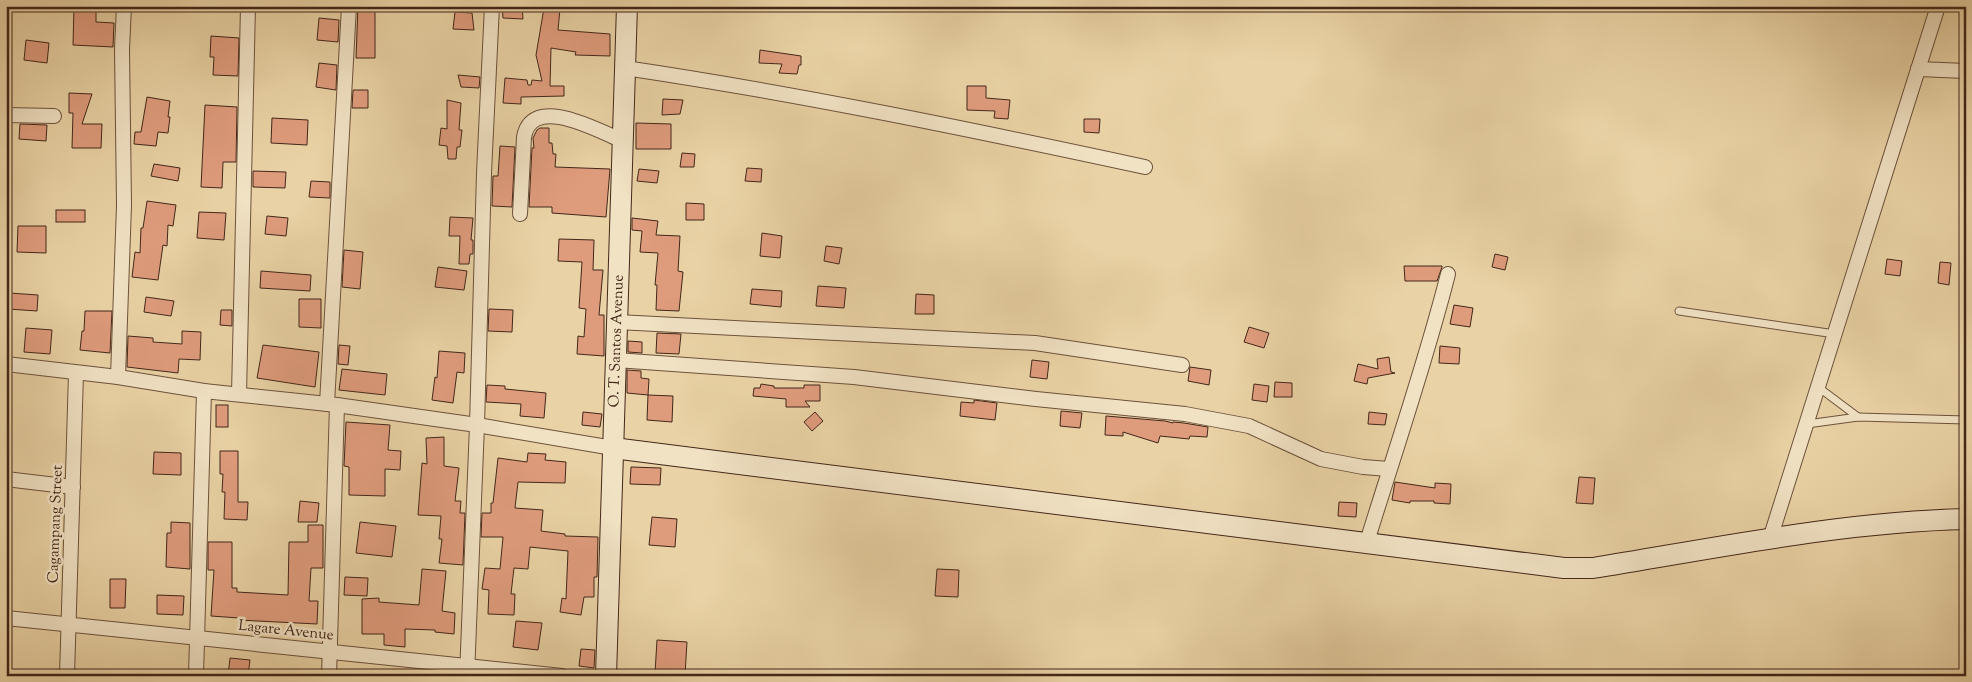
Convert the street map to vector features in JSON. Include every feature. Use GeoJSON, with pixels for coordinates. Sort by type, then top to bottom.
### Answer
{"type":"FeatureCollection","features":[{"type":"Feature","properties":{"kind":"street"},"geometry":{"type":"LineString","coordinates":[[118,377],[124,205],[122,49],[124,6]]}},
{"type":"Feature","properties":{"kind":"street"},"geometry":{"type":"LineString","coordinates":[[240,394],[248,6]]}},
{"type":"Feature","properties":{"kind":"street"},"geometry":{"type":"LineString","coordinates":[[329,676],[332,404],[349,6]]}},
{"type":"Feature","properties":{"kind":"street"},"geometry":{"type":"LineString","coordinates":[[467,670],[477,425],[484,173],[492,6]]}},
{"type":"Feature","properties":{"kind":"street","name":"O. T. Santos Avenue"},"geometry":{"type":"LineString","coordinates":[[606,676],[627,6]]}},
{"type":"Feature","properties":{"kind":"street"},"geometry":{"type":"LineString","coordinates":[[1770,539],[1938,6]]}},
{"type":"Feature","properties":{"kind":"street"},"geometry":{"type":"LineString","coordinates":[[625,68],[734,84],[1145,167]]}},
{"type":"Feature","properties":{"kind":"street"},"geometry":{"type":"LineString","coordinates":[[1918,69],[1966,71]]}},
{"type":"Feature","properties":{"kind":"street"},"geometry":{"type":"LineString","coordinates":[[6,115],[54,116]]}},
{"type":"Feature","properties":{"kind":"street"},"geometry":{"type":"LineString","coordinates":[[520,214],[524,137],[526,127],[532,121],[553,116],[567,117],[623,140]]}},
{"type":"Feature","properties":{"kind":"street"},"geometry":{"type":"LineString","coordinates":[[1366,545],[1389,469],[1420,380],[1448,274]]}},
{"type":"Feature","properties":{"kind":"street"},"geometry":{"type":"LineString","coordinates":[[617,322],[1035,343],[1182,365]]}},
{"type":"Feature","properties":{"kind":"street"},"geometry":{"type":"LineString","coordinates":[[616,360],[854,377],[1036,399],[1185,414],[1249,426],[1321,459],[1363,467],[1389,469]]}},
{"type":"Feature","properties":{"kind":"street"},"geometry":{"type":"LineString","coordinates":[[6,364],[118,377],[204,391],[332,404],[477,425],[613,448],[1519,564],[1593,568],[1770,539],[1882,524],[1966,518]]}},
{"type":"Feature","properties":{"kind":"street","name":"Cagampang Street"},"geometry":{"type":"LineString","coordinates":[[67,676],[76,373]]}},
{"type":"Feature","properties":{"kind":"street"},"geometry":{"type":"LineString","coordinates":[[196,676],[204,391]]}},
{"type":"Feature","properties":{"kind":"street"},"geometry":{"type":"LineString","coordinates":[[6,479],[73,487]]}},
{"type":"Feature","properties":{"kind":"street","name":"Lagare Avenue"},"geometry":{"type":"LineString","coordinates":[[6,618],[330,651],[467,670],[562,676]]}},
{"type":"Feature","properties":{"kind":"lane"},"geometry":{"type":"LineString","coordinates":[[1679,311],[1835,334]]}},
{"type":"Feature","properties":{"kind":"lane"},"geometry":{"type":"LineString","coordinates":[[1818,387],[1858,417]]}},
{"type":"Feature","properties":{"kind":"lane"},"geometry":{"type":"LineString","coordinates":[[1806,424],[1858,417],[1964,422]]}},
{"type":"Feature","properties":{"kind":"building"},"geometry":{"type":"Polygon","coordinates":[[[74,6],[96,6],[96,22],[114,23],[113,47],[73,45],[74,6]]]}},
{"type":"Feature","properties":{"kind":"building"},"geometry":{"type":"Polygon","coordinates":[[[358,6],[375,6],[375,58],[356,58],[358,6]]]}},
{"type":"Feature","properties":{"kind":"building"},"geometry":{"type":"Polygon","coordinates":[[[502,6],[522,6],[523,19],[503,18],[502,6]]]}},
{"type":"Feature","properties":{"kind":"building"},"geometry":{"type":"Polygon","coordinates":[[[544,8],[560,9],[558,30],[610,34],[610,56],[575,55],[576,52],[551,48],[550,86],[564,86],[564,96],[521,97],[521,104],[503,103],[505,78],[527,80],[528,85],[531,85],[532,80],[542,81],[536,55],[544,8]]]}},
{"type":"Feature","properties":{"kind":"building"},"geometry":{"type":"Polygon","coordinates":[[[455,12],[472,13],[474,30],[453,29],[455,12]]]}},
{"type":"Feature","properties":{"kind":"building"},"geometry":{"type":"Polygon","coordinates":[[[319,18],[339,20],[338,42],[317,40],[319,18]]]}},
{"type":"Feature","properties":{"kind":"building"},"geometry":{"type":"Polygon","coordinates":[[[211,36],[239,38],[238,76],[213,75],[214,57],[210,57],[211,36]]]}},
{"type":"Feature","properties":{"kind":"building"},"geometry":{"type":"Polygon","coordinates":[[[26,40],[49,43],[47,63],[24,60],[26,40]]]}},
{"type":"Feature","properties":{"kind":"building"},"geometry":{"type":"Polygon","coordinates":[[[760,50],[801,56],[801,65],[799,65],[797,74],[779,73],[782,64],[759,63],[760,50]]]}},
{"type":"Feature","properties":{"kind":"building"},"geometry":{"type":"Polygon","coordinates":[[[319,63],[337,65],[336,90],[316,87],[319,63]]]}},
{"type":"Feature","properties":{"kind":"building"},"geometry":{"type":"Polygon","coordinates":[[[458,75],[480,77],[479,88],[461,87],[458,75]]]}},
{"type":"Feature","properties":{"kind":"building"},"geometry":{"type":"Polygon","coordinates":[[[967,86],[986,86],[986,98],[1010,100],[1008,119],[994,118],[995,111],[967,110],[967,86]]]}},
{"type":"Feature","properties":{"kind":"building"},"geometry":{"type":"Polygon","coordinates":[[[353,90],[368,90],[368,108],[352,108],[353,90]]]}},
{"type":"Feature","properties":{"kind":"building"},"geometry":{"type":"Polygon","coordinates":[[[69,93],[92,94],[82,124],[102,124],[101,148],[72,148],[73,113],[69,113],[69,93]]]}},
{"type":"Feature","properties":{"kind":"building"},"geometry":{"type":"Polygon","coordinates":[[[147,97],[170,101],[168,133],[158,132],[156,146],[134,144],[135,132],[141,132],[147,97]]]}},
{"type":"Feature","properties":{"kind":"building"},"geometry":{"type":"Polygon","coordinates":[[[663,99],[683,100],[680,114],[662,115],[663,99]]]}},
{"type":"Feature","properties":{"kind":"building"},"geometry":{"type":"Polygon","coordinates":[[[447,100],[461,103],[459,130],[462,130],[456,159],[448,159],[447,146],[439,145],[441,128],[447,129],[447,100]]]}},
{"type":"Feature","properties":{"kind":"building"},"geometry":{"type":"Polygon","coordinates":[[[205,105],[237,107],[236,162],[223,162],[222,188],[201,187],[205,105]]]}},
{"type":"Feature","properties":{"kind":"building"},"geometry":{"type":"Polygon","coordinates":[[[272,118],[308,120],[307,145],[271,143],[272,118]]]}},
{"type":"Feature","properties":{"kind":"building"},"geometry":{"type":"Polygon","coordinates":[[[1084,119],[1100,119],[1099,133],[1084,132],[1084,119]]]}},
{"type":"Feature","properties":{"kind":"building"},"geometry":{"type":"Polygon","coordinates":[[[636,123],[671,124],[671,149],[636,149],[636,123]]]}},
{"type":"Feature","properties":{"kind":"building"},"geometry":{"type":"Polygon","coordinates":[[[20,124],[47,125],[46,141],[19,139],[20,124]]]}},
{"type":"Feature","properties":{"kind":"building"},"geometry":{"type":"Polygon","coordinates":[[[540,128],[549,128],[549,143],[552,143],[553,154],[556,154],[555,167],[610,169],[606,217],[552,213],[552,207],[529,207],[532,148],[534,148],[533,138],[540,128]]]}},
{"type":"Feature","properties":{"kind":"building"},"geometry":{"type":"Polygon","coordinates":[[[500,146],[515,147],[512,207],[492,206],[493,176],[498,176],[500,146]]]}},
{"type":"Feature","properties":{"kind":"building"},"geometry":{"type":"Polygon","coordinates":[[[682,153],[695,154],[694,167],[680,167],[682,153]]]}},
{"type":"Feature","properties":{"kind":"building"},"geometry":{"type":"Polygon","coordinates":[[[154,164],[180,168],[178,181],[151,176],[154,164]]]}},
{"type":"Feature","properties":{"kind":"building"},"geometry":{"type":"Polygon","coordinates":[[[747,168],[762,169],[761,182],[745,181],[747,168]]]}},
{"type":"Feature","properties":{"kind":"building"},"geometry":{"type":"Polygon","coordinates":[[[639,169],[659,171],[657,183],[637,181],[639,169]]]}},
{"type":"Feature","properties":{"kind":"building"},"geometry":{"type":"Polygon","coordinates":[[[253,171],[286,172],[285,188],[253,187],[253,171]]]}},
{"type":"Feature","properties":{"kind":"building"},"geometry":{"type":"Polygon","coordinates":[[[311,181],[330,182],[330,198],[309,197],[311,181]]]}},
{"type":"Feature","properties":{"kind":"building"},"geometry":{"type":"Polygon","coordinates":[[[147,201],[176,205],[173,226],[168,225],[167,246],[163,245],[158,280],[132,277],[135,252],[140,253],[141,228],[143,228],[147,201]]]}},
{"type":"Feature","properties":{"kind":"building"},"geometry":{"type":"Polygon","coordinates":[[[686,203],[704,204],[704,220],[686,220],[686,203]]]}},
{"type":"Feature","properties":{"kind":"building"},"geometry":{"type":"Polygon","coordinates":[[[56,210],[85,210],[85,222],[56,222],[56,210]]]}},
{"type":"Feature","properties":{"kind":"building"},"geometry":{"type":"Polygon","coordinates":[[[199,212],[226,213],[224,240],[197,238],[199,212]]]}},
{"type":"Feature","properties":{"kind":"building"},"geometry":{"type":"Polygon","coordinates":[[[267,216],[288,218],[286,236],[265,234],[267,216]]]}},
{"type":"Feature","properties":{"kind":"building"},"geometry":{"type":"Polygon","coordinates":[[[450,217],[473,218],[471,240],[473,240],[473,254],[470,254],[469,264],[459,264],[460,236],[449,236],[450,217]]]}},
{"type":"Feature","properties":{"kind":"building"},"geometry":{"type":"Polygon","coordinates":[[[632,218],[658,221],[656,235],[680,236],[678,271],[683,272],[679,311],[656,310],[657,285],[655,285],[658,253],[640,252],[642,231],[632,230],[632,218]]]}},
{"type":"Feature","properties":{"kind":"building"},"geometry":{"type":"Polygon","coordinates":[[[18,226],[46,226],[46,253],[17,252],[18,226]]]}},
{"type":"Feature","properties":{"kind":"building"},"geometry":{"type":"Polygon","coordinates":[[[762,233],[782,236],[780,258],[760,256],[762,233]]]}},
{"type":"Feature","properties":{"kind":"building"},"geometry":{"type":"Polygon","coordinates":[[[559,239],[594,240],[593,270],[603,270],[599,315],[604,315],[604,356],[577,354],[578,336],[584,337],[586,309],[579,308],[582,262],[558,261],[559,239]]]}},
{"type":"Feature","properties":{"kind":"building"},"geometry":{"type":"Polygon","coordinates":[[[826,246],[842,248],[839,264],[824,261],[826,246]]]}},
{"type":"Feature","properties":{"kind":"building"},"geometry":{"type":"Polygon","coordinates":[[[344,250],[363,252],[360,289],[342,287],[344,250]]]}},
{"type":"Feature","properties":{"kind":"building"},"geometry":{"type":"Polygon","coordinates":[[[1495,254],[1508,257],[1505,270],[1492,267],[1495,254]]]}},
{"type":"Feature","properties":{"kind":"building"},"geometry":{"type":"Polygon","coordinates":[[[1887,259],[1902,261],[1900,276],[1885,274],[1887,259]]]}},
{"type":"Feature","properties":{"kind":"building"},"geometry":{"type":"Polygon","coordinates":[[[1940,262],[1951,263],[1949,285],[1938,283],[1940,262]]]}},
{"type":"Feature","properties":{"kind":"building"},"geometry":{"type":"Polygon","coordinates":[[[1404,266],[1442,267],[1437,281],[1405,281],[1404,266]]]}},
{"type":"Feature","properties":{"kind":"building"},"geometry":{"type":"Polygon","coordinates":[[[438,267],[467,271],[464,290],[435,287],[438,267]]]}},
{"type":"Feature","properties":{"kind":"building"},"geometry":{"type":"Polygon","coordinates":[[[261,271],[311,275],[310,291],[260,288],[261,271]]]}},
{"type":"Feature","properties":{"kind":"building"},"geometry":{"type":"Polygon","coordinates":[[[818,286],[846,288],[844,308],[816,306],[818,286]]]}},
{"type":"Feature","properties":{"kind":"building"},"geometry":{"type":"Polygon","coordinates":[[[752,289],[782,291],[781,307],[750,304],[752,289]]]}},
{"type":"Feature","properties":{"kind":"building"},"geometry":{"type":"Polygon","coordinates":[[[9,293],[38,295],[37,311],[8,309],[9,293]]]}},
{"type":"Feature","properties":{"kind":"building"},"geometry":{"type":"Polygon","coordinates":[[[916,294],[934,295],[934,314],[915,314],[916,294]]]}},
{"type":"Feature","properties":{"kind":"building"},"geometry":{"type":"Polygon","coordinates":[[[146,297],[174,301],[171,316],[144,312],[146,297]]]}},
{"type":"Feature","properties":{"kind":"building"},"geometry":{"type":"Polygon","coordinates":[[[299,299],[321,299],[321,328],[299,327],[299,299]]]}},
{"type":"Feature","properties":{"kind":"building"},"geometry":{"type":"Polygon","coordinates":[[[1454,305],[1473,308],[1470,327],[1450,324],[1454,305]]]}},
{"type":"Feature","properties":{"kind":"building"},"geometry":{"type":"Polygon","coordinates":[[[489,309],[513,310],[512,332],[488,331],[489,309]]]}},
{"type":"Feature","properties":{"kind":"building"},"geometry":{"type":"Polygon","coordinates":[[[221,310],[232,310],[232,326],[220,325],[221,310]]]}},
{"type":"Feature","properties":{"kind":"building"},"geometry":{"type":"Polygon","coordinates":[[[85,311],[112,311],[110,353],[80,350],[82,331],[84,331],[85,311]]]}},
{"type":"Feature","properties":{"kind":"building"},"geometry":{"type":"Polygon","coordinates":[[[1249,327],[1269,333],[1264,348],[1244,342],[1249,327]]]}},
{"type":"Feature","properties":{"kind":"building"},"geometry":{"type":"Polygon","coordinates":[[[26,328],[52,330],[50,354],[24,352],[26,328]]]}},
{"type":"Feature","properties":{"kind":"building"},"geometry":{"type":"Polygon","coordinates":[[[182,331],[201,332],[200,360],[179,359],[178,373],[127,367],[128,336],[153,338],[153,342],[182,344],[182,331]]]}},
{"type":"Feature","properties":{"kind":"building"},"geometry":{"type":"Polygon","coordinates":[[[657,333],[681,334],[679,354],[656,353],[657,333]]]}},
{"type":"Feature","properties":{"kind":"building"},"geometry":{"type":"Polygon","coordinates":[[[628,341],[642,342],[642,353],[628,352],[628,341]]]}},
{"type":"Feature","properties":{"kind":"building"},"geometry":{"type":"Polygon","coordinates":[[[263,345],[319,352],[315,387],[257,378],[263,345]]]}},
{"type":"Feature","properties":{"kind":"building"},"geometry":{"type":"Polygon","coordinates":[[[339,345],[350,346],[348,365],[338,364],[339,345]]]}},
{"type":"Feature","properties":{"kind":"building"},"geometry":{"type":"Polygon","coordinates":[[[1440,346],[1460,348],[1459,364],[1439,363],[1440,346]]]}},
{"type":"Feature","properties":{"kind":"building"},"geometry":{"type":"Polygon","coordinates":[[[439,351],[465,353],[464,373],[457,372],[453,403],[432,400],[435,377],[437,378],[439,351]]]}},
{"type":"Feature","properties":{"kind":"building"},"geometry":{"type":"Polygon","coordinates":[[[1389,357],[1391,372],[1395,373],[1368,378],[1367,384],[1354,381],[1358,364],[1378,369],[1377,359],[1389,357]]]}},
{"type":"Feature","properties":{"kind":"building"},"geometry":{"type":"Polygon","coordinates":[[[1032,360],[1049,362],[1047,379],[1030,377],[1032,360]]]}},
{"type":"Feature","properties":{"kind":"building"},"geometry":{"type":"Polygon","coordinates":[[[1190,367],[1211,370],[1209,385],[1188,381],[1190,367]]]}},
{"type":"Feature","properties":{"kind":"building"},"geometry":{"type":"Polygon","coordinates":[[[342,369],[387,374],[385,395],[339,390],[342,369]]]}},
{"type":"Feature","properties":{"kind":"building"},"geometry":{"type":"Polygon","coordinates":[[[627,370],[641,371],[641,378],[649,379],[648,395],[627,393],[627,370]]]}},
{"type":"Feature","properties":{"kind":"building"},"geometry":{"type":"Polygon","coordinates":[[[1275,382],[1292,383],[1292,397],[1274,397],[1275,382]]]}},
{"type":"Feature","properties":{"kind":"building"},"geometry":{"type":"Polygon","coordinates":[[[761,384],[774,386],[774,388],[804,388],[804,385],[820,385],[820,401],[805,401],[810,407],[786,407],[786,399],[753,396],[754,388],[760,388],[761,384]]]}},
{"type":"Feature","properties":{"kind":"building"},"geometry":{"type":"Polygon","coordinates":[[[1254,384],[1269,386],[1267,402],[1252,400],[1254,384]]]}},
{"type":"Feature","properties":{"kind":"building"},"geometry":{"type":"Polygon","coordinates":[[[487,385],[505,386],[505,389],[546,393],[544,418],[520,416],[521,404],[486,402],[487,385]]]}},
{"type":"Feature","properties":{"kind":"building"},"geometry":{"type":"Polygon","coordinates":[[[648,395],[673,396],[672,422],[647,420],[648,395]]]}},
{"type":"Feature","properties":{"kind":"building"},"geometry":{"type":"Polygon","coordinates":[[[974,400],[997,403],[995,420],[960,416],[961,402],[974,403],[974,400]]]}},
{"type":"Feature","properties":{"kind":"building"},"geometry":{"type":"Polygon","coordinates":[[[216,405],[228,405],[228,427],[216,427],[216,405]]]}},
{"type":"Feature","properties":{"kind":"building"},"geometry":{"type":"Polygon","coordinates":[[[1061,411],[1082,413],[1080,428],[1060,426],[1061,411]]]}},
{"type":"Feature","properties":{"kind":"building"},"geometry":{"type":"Polygon","coordinates":[[[583,412],[602,414],[600,427],[582,425],[583,412]]]}},
{"type":"Feature","properties":{"kind":"building"},"geometry":{"type":"Polygon","coordinates":[[[815,412],[823,421],[812,431],[804,422],[815,412]]]}},
{"type":"Feature","properties":{"kind":"building"},"geometry":{"type":"Polygon","coordinates":[[[1369,412],[1387,414],[1385,425],[1368,424],[1369,412]]]}},
{"type":"Feature","properties":{"kind":"building"},"geometry":{"type":"Polygon","coordinates":[[[1106,416],[1208,427],[1207,437],[1190,436],[1189,439],[1160,436],[1158,443],[1123,432],[1123,436],[1105,435],[1106,416]]]}},
{"type":"Feature","properties":{"kind":"building"},"geometry":{"type":"Polygon","coordinates":[[[346,422],[390,425],[388,450],[401,451],[400,470],[385,469],[385,496],[349,495],[349,467],[344,466],[346,422]]]}},
{"type":"Feature","properties":{"kind":"building"},"geometry":{"type":"Polygon","coordinates":[[[444,437],[444,466],[459,468],[455,501],[461,501],[460,513],[465,513],[463,565],[439,563],[442,539],[439,539],[441,516],[418,515],[422,463],[427,464],[426,438],[444,437]]]}},
{"type":"Feature","properties":{"kind":"building"},"geometry":{"type":"Polygon","coordinates":[[[220,451],[238,451],[238,502],[248,502],[247,520],[224,519],[225,492],[222,492],[223,474],[220,474],[220,451]]]}},
{"type":"Feature","properties":{"kind":"building"},"geometry":{"type":"Polygon","coordinates":[[[154,452],[181,453],[181,475],[153,474],[154,452]]]}},
{"type":"Feature","properties":{"kind":"building"},"geometry":{"type":"Polygon","coordinates":[[[528,453],[546,454],[545,460],[566,462],[565,483],[518,482],[515,508],[543,510],[541,531],[565,534],[565,536],[598,537],[597,577],[594,577],[594,597],[584,597],[581,615],[560,612],[562,598],[566,599],[568,551],[530,547],[528,569],[514,568],[511,594],[515,594],[514,615],[488,614],[489,590],[482,589],[485,568],[500,569],[503,537],[481,537],[482,513],[491,513],[498,458],[527,462],[528,453]]]}},
{"type":"Feature","properties":{"kind":"building"},"geometry":{"type":"Polygon","coordinates":[[[631,467],[661,468],[660,485],[630,484],[631,467]]]}},
{"type":"Feature","properties":{"kind":"building"},"geometry":{"type":"Polygon","coordinates":[[[1579,477],[1595,478],[1593,504],[1576,503],[1579,477]]]}},
{"type":"Feature","properties":{"kind":"building"},"geometry":{"type":"Polygon","coordinates":[[[1395,482],[1435,488],[1435,483],[1451,484],[1450,504],[1434,503],[1434,501],[1410,501],[1410,503],[1392,500],[1395,482]]]}},
{"type":"Feature","properties":{"kind":"building"},"geometry":{"type":"Polygon","coordinates":[[[300,501],[319,503],[317,522],[298,522],[300,501]]]}},
{"type":"Feature","properties":{"kind":"building"},"geometry":{"type":"Polygon","coordinates":[[[1339,502],[1357,503],[1356,517],[1338,516],[1339,502]]]}},
{"type":"Feature","properties":{"kind":"building"},"geometry":{"type":"Polygon","coordinates":[[[652,517],[677,519],[675,547],[649,545],[652,517]]]}},
{"type":"Feature","properties":{"kind":"building"},"geometry":{"type":"Polygon","coordinates":[[[171,522],[190,523],[190,569],[166,567],[167,533],[171,533],[171,522]]]}},
{"type":"Feature","properties":{"kind":"building"},"geometry":{"type":"Polygon","coordinates":[[[360,522],[396,526],[392,557],[356,553],[360,522]]]}},
{"type":"Feature","properties":{"kind":"building"},"geometry":{"type":"Polygon","coordinates":[[[308,525],[323,525],[323,568],[311,568],[309,601],[318,601],[317,624],[238,620],[239,618],[211,616],[214,570],[208,570],[208,542],[232,542],[232,588],[237,588],[237,592],[288,595],[289,542],[308,542],[308,525]]]}},
{"type":"Feature","properties":{"kind":"building"},"geometry":{"type":"Polygon","coordinates":[[[422,569],[446,571],[442,611],[455,613],[454,634],[435,632],[435,630],[405,629],[405,647],[384,645],[384,634],[362,634],[362,599],[379,598],[379,602],[419,605],[422,569]]]}},
{"type":"Feature","properties":{"kind":"building"},"geometry":{"type":"Polygon","coordinates":[[[937,569],[959,570],[958,597],[935,596],[937,569]]]}},
{"type":"Feature","properties":{"kind":"building"},"geometry":{"type":"Polygon","coordinates":[[[345,577],[368,578],[367,596],[344,595],[345,577]]]}},
{"type":"Feature","properties":{"kind":"building"},"geometry":{"type":"Polygon","coordinates":[[[110,579],[126,579],[125,608],[110,608],[110,579]]]}},
{"type":"Feature","properties":{"kind":"building"},"geometry":{"type":"Polygon","coordinates":[[[157,595],[184,596],[183,615],[157,614],[157,595]]]}},
{"type":"Feature","properties":{"kind":"building"},"geometry":{"type":"Polygon","coordinates":[[[516,621],[542,623],[538,650],[513,647],[516,621]]]}},
{"type":"Feature","properties":{"kind":"building"},"geometry":{"type":"Polygon","coordinates":[[[657,640],[687,642],[685,675],[655,673],[657,640]]]}},
{"type":"Feature","properties":{"kind":"building"},"geometry":{"type":"Polygon","coordinates":[[[581,649],[595,650],[594,668],[579,666],[581,649]]]}},
{"type":"Feature","properties":{"kind":"building"},"geometry":{"type":"Polygon","coordinates":[[[230,658],[250,660],[248,676],[228,676],[230,658]]]}}]}
